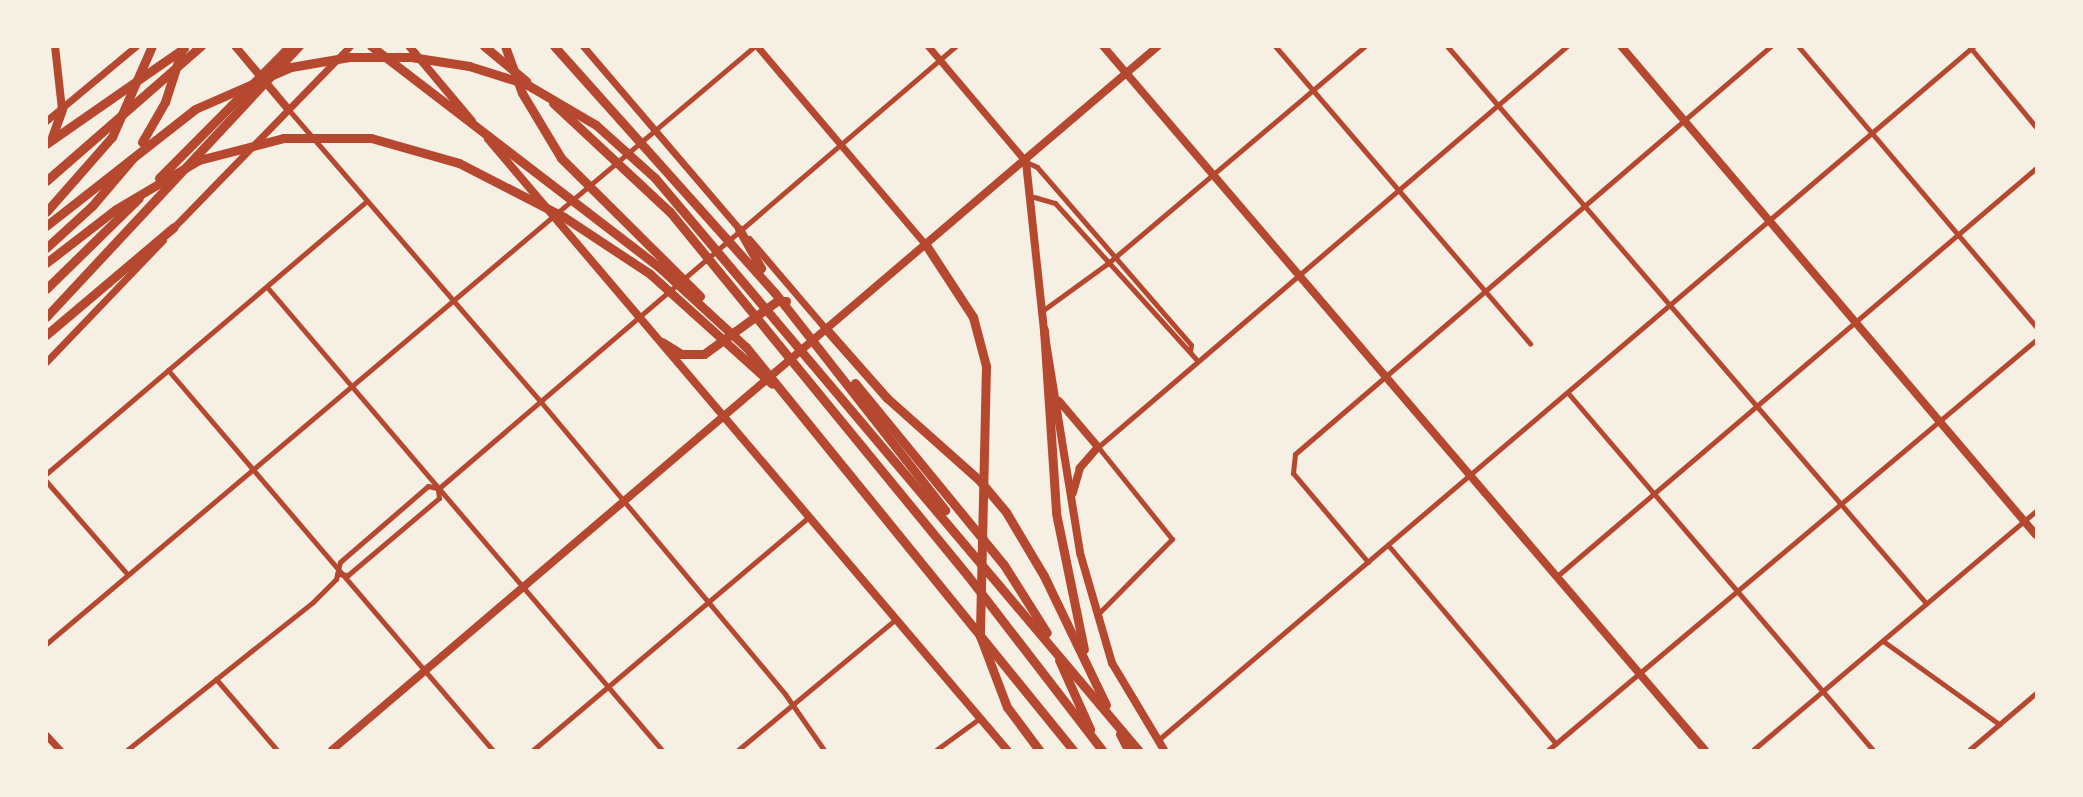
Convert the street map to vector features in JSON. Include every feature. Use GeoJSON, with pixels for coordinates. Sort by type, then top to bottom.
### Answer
{"type":"FeatureCollection","features":[{"type":"Feature","properties":{"kind":"highway"},"geometry":{"type":"LineString","coordinates":[[46,212],[63,196],[112,137],[152,46]]}},
{"type":"Feature","properties":{"kind":"highway"},"geometry":{"type":"LineString","coordinates":[[46,146],[185,46]]}},
{"type":"Feature","properties":{"kind":"highway"},"geometry":{"type":"LineString","coordinates":[[46,248],[124,170],[165,102],[185,46]]}},
{"type":"Feature","properties":{"kind":"highway"},"geometry":{"type":"LineString","coordinates":[[46,181],[201,46]]}},
{"type":"Feature","properties":{"kind":"highway"},"geometry":{"type":"LineString","coordinates":[[46,289],[290,46]]}},
{"type":"Feature","properties":{"kind":"highway"},"geometry":{"type":"LineString","coordinates":[[46,318],[299,46]]}},
{"type":"Feature","properties":{"kind":"highway"},"geometry":{"type":"LineString","coordinates":[[371,46],[652,261],[746,347]]}},
{"type":"Feature","properties":{"kind":"highway"},"geometry":{"type":"LineString","coordinates":[[484,46],[635,176],[824,399],[1101,750]]}},
{"type":"Feature","properties":{"kind":"highway"},"geometry":{"type":"LineString","coordinates":[[505,46],[526,103],[561,158],[746,347],[804,415],[1073,750]]}},
{"type":"Feature","properties":{"kind":"highway"},"geometry":{"type":"LineString","coordinates":[[554,46],[775,293],[932,490],[966,542]]}},
{"type":"Feature","properties":{"kind":"highway"},"geometry":{"type":"LineString","coordinates":[[46,226],[195,109],[291,67],[349,57],[411,57],[469,66],[526,84],[580,114],[640,163],[966,542],[1138,750]]}},
{"type":"Feature","properties":{"kind":"highway"},"geometry":{"type":"LineString","coordinates":[[46,146],[61,114]]}},
{"type":"Feature","properties":{"kind":"highway"},"geometry":{"type":"LineString","coordinates":[[46,263],[116,209],[200,160],[284,138],[371,138],[469,167],[607,244],[684,303],[804,415]]}},
{"type":"Feature","properties":{"kind":"highway"},"geometry":{"type":"LineString","coordinates":[[46,335],[174,227]]}},
{"type":"Feature","properties":{"kind":"highway"},"geometry":{"type":"LineString","coordinates":[[739,229],[755,261],[1032,604],[1101,750]]}},
{"type":"Feature","properties":{"kind":"highway"},"geometry":{"type":"LineString","coordinates":[[926,245],[948,273],[980,340],[988,395],[980,636],[996,686],[1039,750]]}},
{"type":"Feature","properties":{"kind":"highway"},"geometry":{"type":"LineString","coordinates":[[662,342],[681,354],[704,354],[777,301],[791,304]]}},
{"type":"Feature","properties":{"kind":"highway"},"geometry":{"type":"LineString","coordinates":[[826,329],[887,398],[980,481],[1006,512],[1090,671],[1128,750]]}},
{"type":"Feature","properties":{"kind":"highway"},"geometry":{"type":"LineString","coordinates":[[1044,330],[1060,540],[1090,671]]}},
{"type":"Feature","properties":{"kind":"main road"},"geometry":{"type":"LineString","coordinates":[[55,46],[61,114]]}},
{"type":"Feature","properties":{"kind":"main road"},"geometry":{"type":"LineString","coordinates":[[235,46],[288,109]]}},
{"type":"Feature","properties":{"kind":"main road"},"geometry":{"type":"LineString","coordinates":[[409,46],[1007,750]]}},
{"type":"Feature","properties":{"kind":"main road"},"geometry":{"type":"LineString","coordinates":[[1103,46],[1705,750]]}},
{"type":"Feature","properties":{"kind":"main road"},"geometry":{"type":"LineString","coordinates":[[332,750],[723,416],[1026,162],[1158,46]]}},
{"type":"Feature","properties":{"kind":"main road"},"geometry":{"type":"LineString","coordinates":[[1621,46],[2037,535]]}},
{"type":"Feature","properties":{"kind":"main road"},"geometry":{"type":"LineString","coordinates":[[1026,162],[1034,197],[1044,330],[1058,400],[1071,507],[1097,615],[1125,691],[1164,750]]}},
{"type":"Feature","properties":{"kind":"main road"},"geometry":{"type":"LineString","coordinates":[[1058,400],[1098,447],[1074,480],[1071,507]]}},
{"type":"Feature","properties":{"kind":"street"},"geometry":{"type":"LineString","coordinates":[[46,122],[61,114],[136,46]]}},
{"type":"Feature","properties":{"kind":"street"},"geometry":{"type":"LineString","coordinates":[[46,362],[350,46]]}},
{"type":"Feature","properties":{"kind":"street"},"geometry":{"type":"LineString","coordinates":[[583,46],[652,132],[826,329]]}},
{"type":"Feature","properties":{"kind":"street"},"geometry":{"type":"LineString","coordinates":[[46,644],[252,469],[353,388],[756,46],[926,245]]}},
{"type":"Feature","properties":{"kind":"street"},"geometry":{"type":"LineString","coordinates":[[928,46],[1026,162],[1037,167],[1191,345],[1190,351]]}},
{"type":"Feature","properties":{"kind":"street"},"geometry":{"type":"LineString","coordinates":[[438,489],[739,229],[841,146],[956,46]]}},
{"type":"Feature","properties":{"kind":"street"},"geometry":{"type":"LineString","coordinates":[[1275,46],[1530,344]]}},
{"type":"Feature","properties":{"kind":"street"},"geometry":{"type":"LineString","coordinates":[[1042,311],[1115,258],[1365,46]]}},
{"type":"Feature","properties":{"kind":"street"},"geometry":{"type":"LineString","coordinates":[[1447,46],[1840,507],[1926,603]]}},
{"type":"Feature","properties":{"kind":"street"},"geometry":{"type":"LineString","coordinates":[[1097,615],[1149,568],[1171,535],[1098,447],[1567,46]]}},
{"type":"Feature","properties":{"kind":"street"},"geometry":{"type":"LineString","coordinates":[[1368,562],[1293,473],[1300,447],[1771,46]]}},
{"type":"Feature","properties":{"kind":"street"},"geometry":{"type":"LineString","coordinates":[[1798,46],[2037,327]]}},
{"type":"Feature","properties":{"kind":"street"},"geometry":{"type":"LineString","coordinates":[[1157,742],[1971,47],[2037,127]]}},
{"type":"Feature","properties":{"kind":"street"},"geometry":{"type":"LineString","coordinates":[[288,109],[541,402],[709,602],[785,694],[790,708],[824,750]]}},
{"type":"Feature","properties":{"kind":"street"},"geometry":{"type":"LineString","coordinates":[[1556,577],[2037,168]]}},
{"type":"Feature","properties":{"kind":"street"},"geometry":{"type":"LineString","coordinates":[[1034,197],[1054,203],[1107,264],[1197,360]]}},
{"type":"Feature","properties":{"kind":"street"},"geometry":{"type":"LineString","coordinates":[[46,474],[367,201]]}},
{"type":"Feature","properties":{"kind":"street"},"geometry":{"type":"LineString","coordinates":[[267,287],[662,750]]}},
{"type":"Feature","properties":{"kind":"street"},"geometry":{"type":"LineString","coordinates":[[1548,750],[2037,340]]}},
{"type":"Feature","properties":{"kind":"street"},"geometry":{"type":"LineString","coordinates":[[168,370],[337,574],[425,671],[492,750]]}},
{"type":"Feature","properties":{"kind":"street"},"geometry":{"type":"LineString","coordinates":[[1568,393],[1873,750]]}},
{"type":"Feature","properties":{"kind":"street"},"geometry":{"type":"LineString","coordinates":[[46,481],[127,574]]}},
{"type":"Feature","properties":{"kind":"street"},"geometry":{"type":"LineString","coordinates":[[127,750],[313,603],[337,574],[340,562],[428,486],[438,489]]}},
{"type":"Feature","properties":{"kind":"street"},"geometry":{"type":"LineString","coordinates":[[337,574],[348,575],[439,498],[438,489]]}},
{"type":"Feature","properties":{"kind":"street"},"geometry":{"type":"LineString","coordinates":[[1753,750],[2037,512]]}},
{"type":"Feature","properties":{"kind":"street"},"geometry":{"type":"LineString","coordinates":[[533,750],[809,517]]}},
{"type":"Feature","properties":{"kind":"street"},"geometry":{"type":"LineString","coordinates":[[1388,545],[1556,744]]}},
{"type":"Feature","properties":{"kind":"street"},"geometry":{"type":"LineString","coordinates":[[738,750],[896,619]]}},
{"type":"Feature","properties":{"kind":"street"},"geometry":{"type":"LineString","coordinates":[[1883,641],[1999,724]]}},
{"type":"Feature","properties":{"kind":"street"},"geometry":{"type":"LineString","coordinates":[[216,679],[277,750]]}},
{"type":"Feature","properties":{"kind":"street"},"geometry":{"type":"LineString","coordinates":[[1969,750],[2037,693]]}},
{"type":"Feature","properties":{"kind":"street"},"geometry":{"type":"LineString","coordinates":[[936,750],[980,718]]}},
{"type":"Feature","properties":{"kind":"street"},"geometry":{"type":"LineString","coordinates":[[46,735],[60,750]]}}]}
